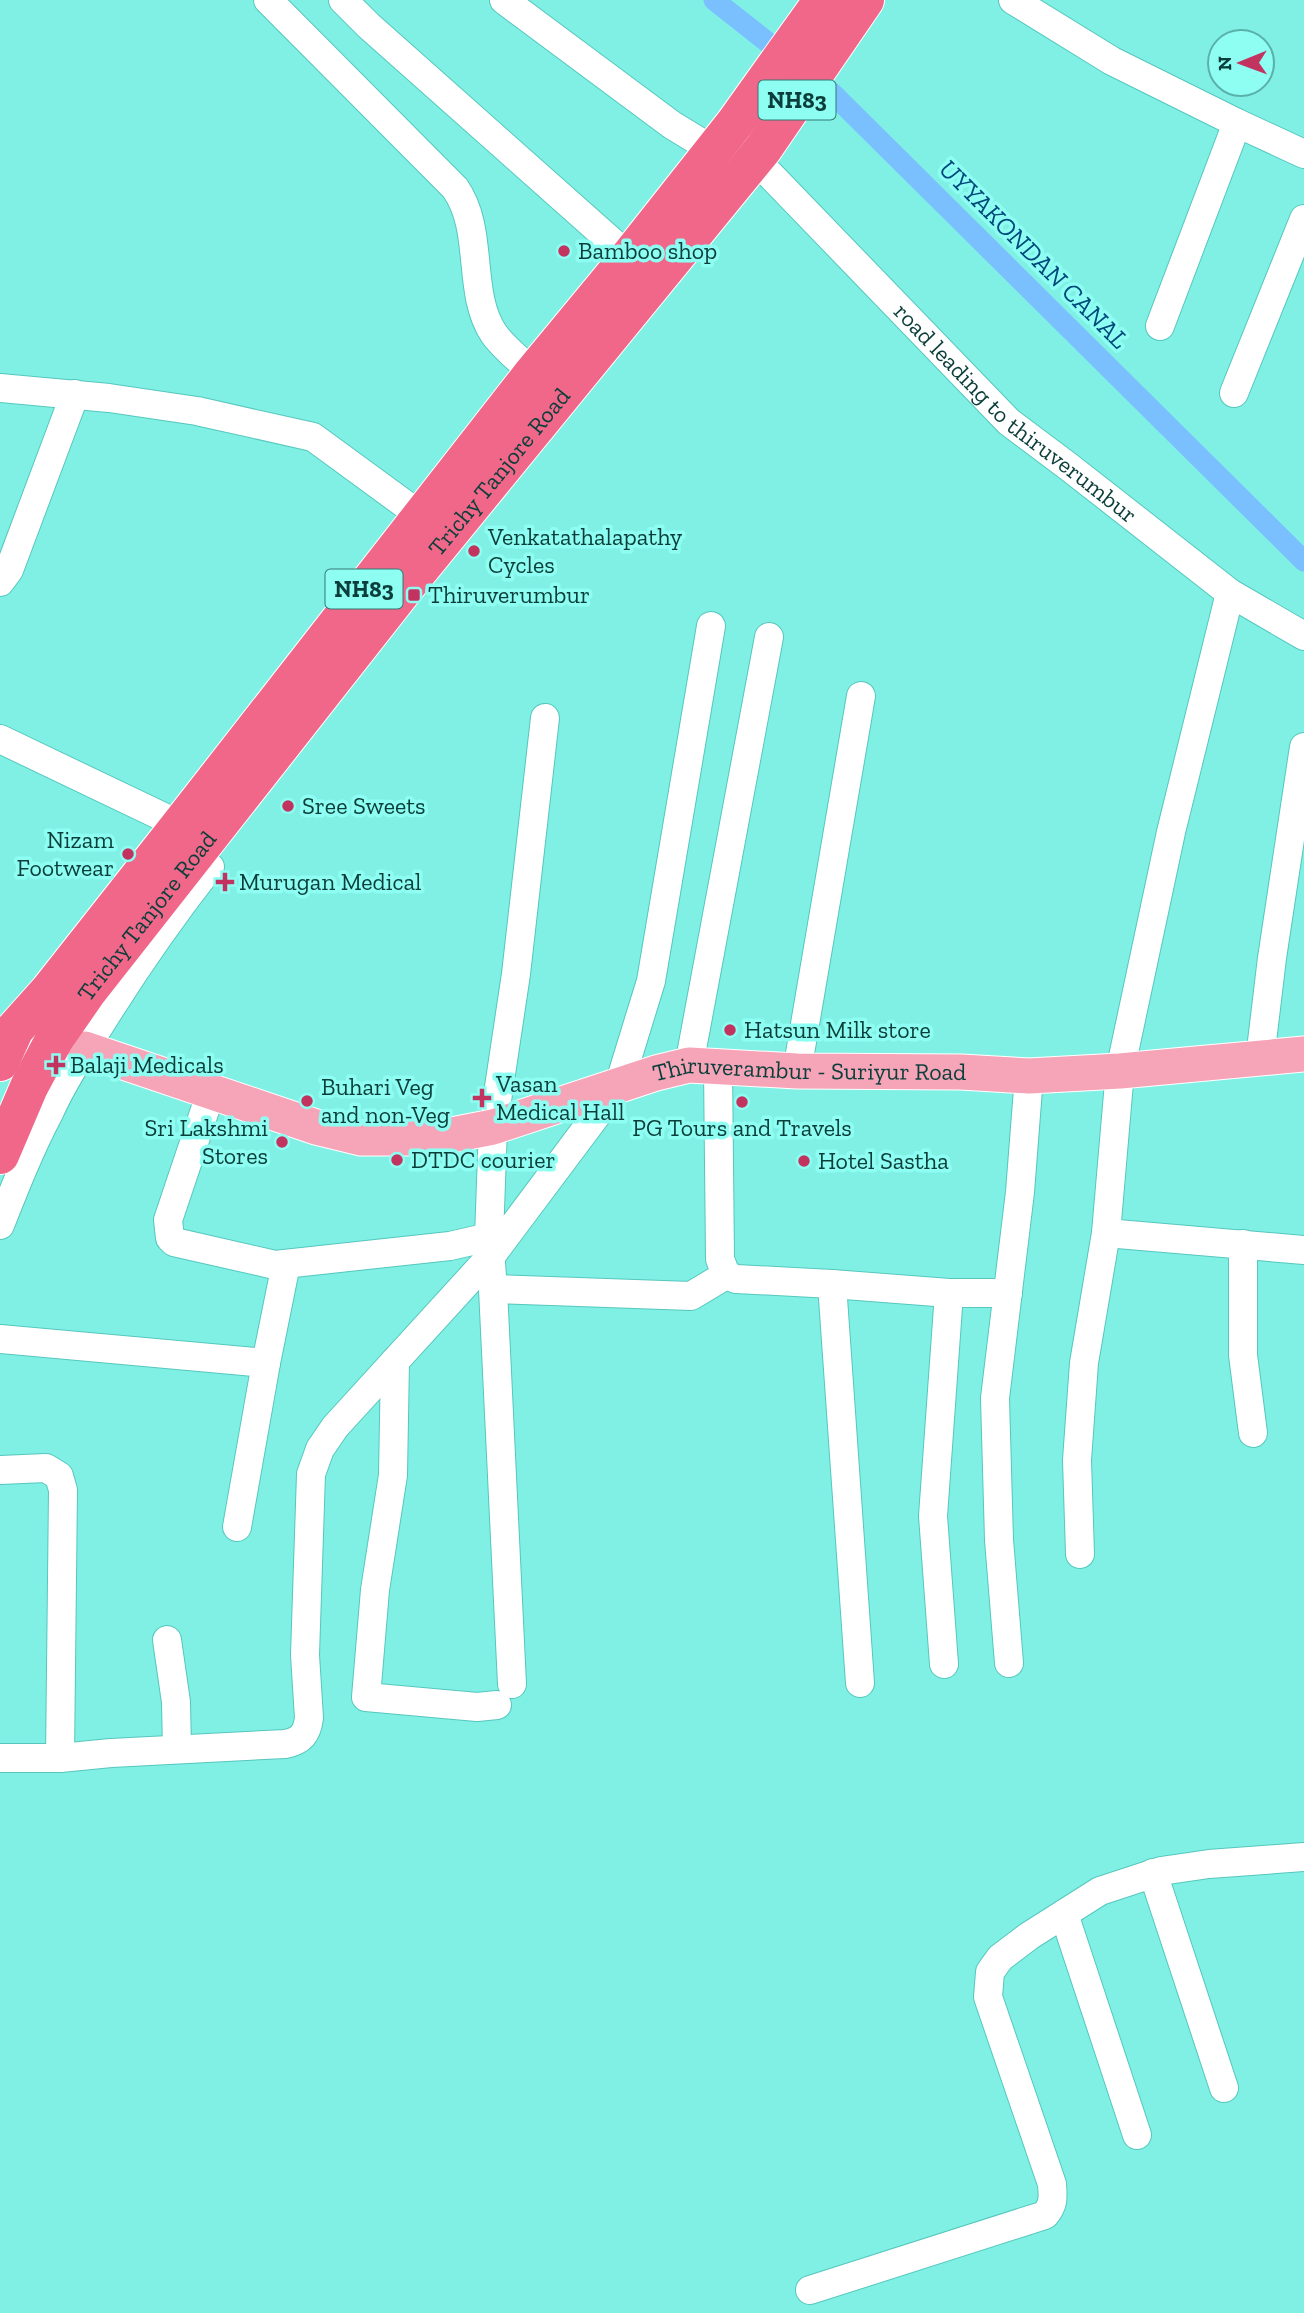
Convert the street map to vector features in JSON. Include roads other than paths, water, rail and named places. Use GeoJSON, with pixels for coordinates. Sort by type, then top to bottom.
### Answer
{"type":"FeatureCollection","features":[{"type":"Feature","properties":{"kind":"highway","name":"Trichy Tanjore Road"},"geometry":{"type":"LineString","coordinates":[[0,1155],[29,1087],[54,1040],[88,991],[411,580],[758,153],[815,43],[823,0]]}},
{"type":"Feature","properties":{"kind":"highway","name":"Trichy Tanjore Road"},"geometry":{"type":"LineString","coordinates":[[5,1037],[49,991],[533,373],[724,136],[815,43],[865,0]]}},
{"type":"Feature","properties":{"kind":"main road"},"geometry":{"type":"LineString","coordinates":[[724,136],[758,153]]}},
{"type":"Feature","properties":{"kind":"main road","name":"Thiruverambur - Suriyur Road"},"geometry":{"type":"LineString","coordinates":[[85,1049],[316,1127],[361,1138],[447,1136],[493,1127],[619,1085],[703,1066],[797,1071],[961,1072],[1029,1076],[1120,1072],[1304,1054]]}},
{"type":"Feature","properties":{"kind":"street"},"geometry":{"type":"LineString","coordinates":[[268,0],[464,200],[470,219],[483,310],[494,334],[533,373]]}},
{"type":"Feature","properties":{"kind":"street"},"geometry":{"type":"LineString","coordinates":[[343,0],[629,257]]}},
{"type":"Feature","properties":{"kind":"street"},"geometry":{"type":"LineString","coordinates":[[504,0],[672,125],[724,136]]}},
{"type":"Feature","properties":{"kind":"street"},"geometry":{"type":"LineString","coordinates":[[1013,0],[1112,61],[1304,154]]}},
{"type":"Feature","properties":{"kind":"street"},"geometry":{"type":"LineString","coordinates":[[1160,326],[1237,123]]}},
{"type":"Feature","properties":{"kind":"street","name":"road leading to thiruverumbur"},"geometry":{"type":"LineString","coordinates":[[758,153],[1009,422],[1230,593],[1304,636]]}},
{"type":"Feature","properties":{"kind":"street"},"geometry":{"type":"LineString","coordinates":[[1234,393],[1304,219]]}},
{"type":"Feature","properties":{"kind":"street"},"geometry":{"type":"LineString","coordinates":[[0,388],[75,394],[197,411],[313,437],[421,516]]}},
{"type":"Feature","properties":{"kind":"street"},"geometry":{"type":"LineString","coordinates":[[0,582],[9,570],[75,394]]}},
{"type":"Feature","properties":{"kind":"street"},"geometry":{"type":"LineString","coordinates":[[1080,1554],[1077,1460],[1084,1363],[1117,1234],[1120,1072],[1171,832],[1230,593]]}},
{"type":"Feature","properties":{"kind":"street"},"geometry":{"type":"LineString","coordinates":[[0,1758],[60,1758],[285,1744],[295,1742],[303,1736],[308,1728],[309,1718],[306,1655],[311,1474],[320,1449],[335,1427],[395,1361],[490,1247],[619,1085],[652,981],[711,626]]}},
{"type":"Feature","properties":{"kind":"street"},"geometry":{"type":"LineString","coordinates":[[769,637],[703,1066],[720,1259],[726,1275],[736,1279],[949,1293],[1008,1293]]}},
{"type":"Feature","properties":{"kind":"street"},"geometry":{"type":"LineString","coordinates":[[797,1071],[861,696]]}},
{"type":"Feature","properties":{"kind":"street"},"geometry":{"type":"LineString","coordinates":[[395,1361],[393,1475],[375,1590],[366,1697],[477,1707],[505,1695],[490,1247],[493,1127],[516,974],[545,718]]}},
{"type":"Feature","properties":{"kind":"street"},"geometry":{"type":"LineString","coordinates":[[0,739],[180,825]]}},
{"type":"Feature","properties":{"kind":"street"},"geometry":{"type":"LineString","coordinates":[[1260,1058],[1272,958],[1304,747]]}},
{"type":"Feature","properties":{"kind":"street"},"geometry":{"type":"LineString","coordinates":[[0,1226],[49,1111],[129,979],[173,914],[248,815],[254,780]]}},
{"type":"Feature","properties":{"kind":"street"},"geometry":{"type":"LineString","coordinates":[[1009,1663],[999,1540],[995,1398],[1020,1192],[1029,1076]]}},
{"type":"Feature","properties":{"kind":"street"},"geometry":{"type":"LineString","coordinates":[[211,1092],[168,1220],[170,1238],[180,1245],[275,1265],[450,1246],[490,1247]]}},
{"type":"Feature","properties":{"kind":"street"},"geometry":{"type":"LineString","coordinates":[[1117,1234],[1304,1250]]}},
{"type":"Feature","properties":{"kind":"street"},"geometry":{"type":"LineString","coordinates":[[1242,1244],[1243,1355],[1253,1433]]}},
{"type":"Feature","properties":{"kind":"street"},"geometry":{"type":"LineString","coordinates":[[237,1527],[286,1264]]}},
{"type":"Feature","properties":{"kind":"street"},"geometry":{"type":"LineString","coordinates":[[493,1289],[691,1296],[726,1275]]}},
{"type":"Feature","properties":{"kind":"street"},"geometry":{"type":"LineString","coordinates":[[832,1284],[860,1683]]}},
{"type":"Feature","properties":{"kind":"street"},"geometry":{"type":"LineString","coordinates":[[944,1664],[933,1516],[949,1293]]}},
{"type":"Feature","properties":{"kind":"street"},"geometry":{"type":"LineString","coordinates":[[0,1339],[266,1363]]}},
{"type":"Feature","properties":{"kind":"street"},"geometry":{"type":"LineString","coordinates":[[0,1469],[46,1468],[59,1476],[63,1490],[60,1758]]}},
{"type":"Feature","properties":{"kind":"street"},"geometry":{"type":"LineString","coordinates":[[167,1640],[176,1702],[177,1749]]}},
{"type":"Feature","properties":{"kind":"street"},"geometry":{"type":"LineString","coordinates":[[810,2290],[1045,2215],[1051,2207],[1054,2201],[1052,2184],[988,1997],[990,1972],[1000,1958],[1100,1891],[1153,1873],[1209,1864],[1304,1857]]}},
{"type":"Feature","properties":{"kind":"street"},"geometry":{"type":"LineString","coordinates":[[1153,1873],[1224,2088]]}},
{"type":"Feature","properties":{"kind":"street"},"geometry":{"type":"LineString","coordinates":[[1064,1914],[1137,2135]]}},
{"type":"Feature","properties":{"kind":"waterway","name":"UYYAKONDAN CANAL"},"geometry":{"type":"LineString","coordinates":[[714,0],[832,93],[1304,561]]}},
{"type":"Feature","properties":{"kind":"place","name":"Bamboo shop"},"geometry":{"type":"Point","coordinates":[564,251]}},
{"type":"Feature","properties":{"kind":"place","name":"Venkatathalapathy Cycles"},"geometry":{"type":"Point","coordinates":[474,551]}},
{"type":"Feature","properties":{"kind":"place","name":"Thiruverumbur"},"geometry":{"type":"Point","coordinates":[414,595]}},
{"type":"Feature","properties":{"kind":"place","name":"Sree Sweets"},"geometry":{"type":"Point","coordinates":[288,806]}},
{"type":"Feature","properties":{"kind":"place","name":"Nizam Footwear"},"geometry":{"type":"Point","coordinates":[128,854]}},
{"type":"Feature","properties":{"kind":"place","name":"Murugan Medical"},"geometry":{"type":"Point","coordinates":[225,882]}},
{"type":"Feature","properties":{"kind":"place","name":"Hatsun Milk store"},"geometry":{"type":"Point","coordinates":[730,1030]}},
{"type":"Feature","properties":{"kind":"place","name":"Balaji Medicals"},"geometry":{"type":"Point","coordinates":[56,1065]}},
{"type":"Feature","properties":{"kind":"place","name":"Vasan Medical Hall"},"geometry":{"type":"Point","coordinates":[482,1098]}},
{"type":"Feature","properties":{"kind":"place","name":"Buhari Veg and non-Veg"},"geometry":{"type":"Point","coordinates":[307,1101]}},
{"type":"Feature","properties":{"kind":"place","name":"PG Tours and Travels"},"geometry":{"type":"Point","coordinates":[742,1102]}},
{"type":"Feature","properties":{"kind":"place","name":"Sri Lakshmi Stores"},"geometry":{"type":"Point","coordinates":[282,1142]}},
{"type":"Feature","properties":{"kind":"place","name":"DTDC courier"},"geometry":{"type":"Point","coordinates":[397,1160]}},
{"type":"Feature","properties":{"kind":"place","name":"Hotel Sastha"},"geometry":{"type":"Point","coordinates":[804,1161]}}]}
